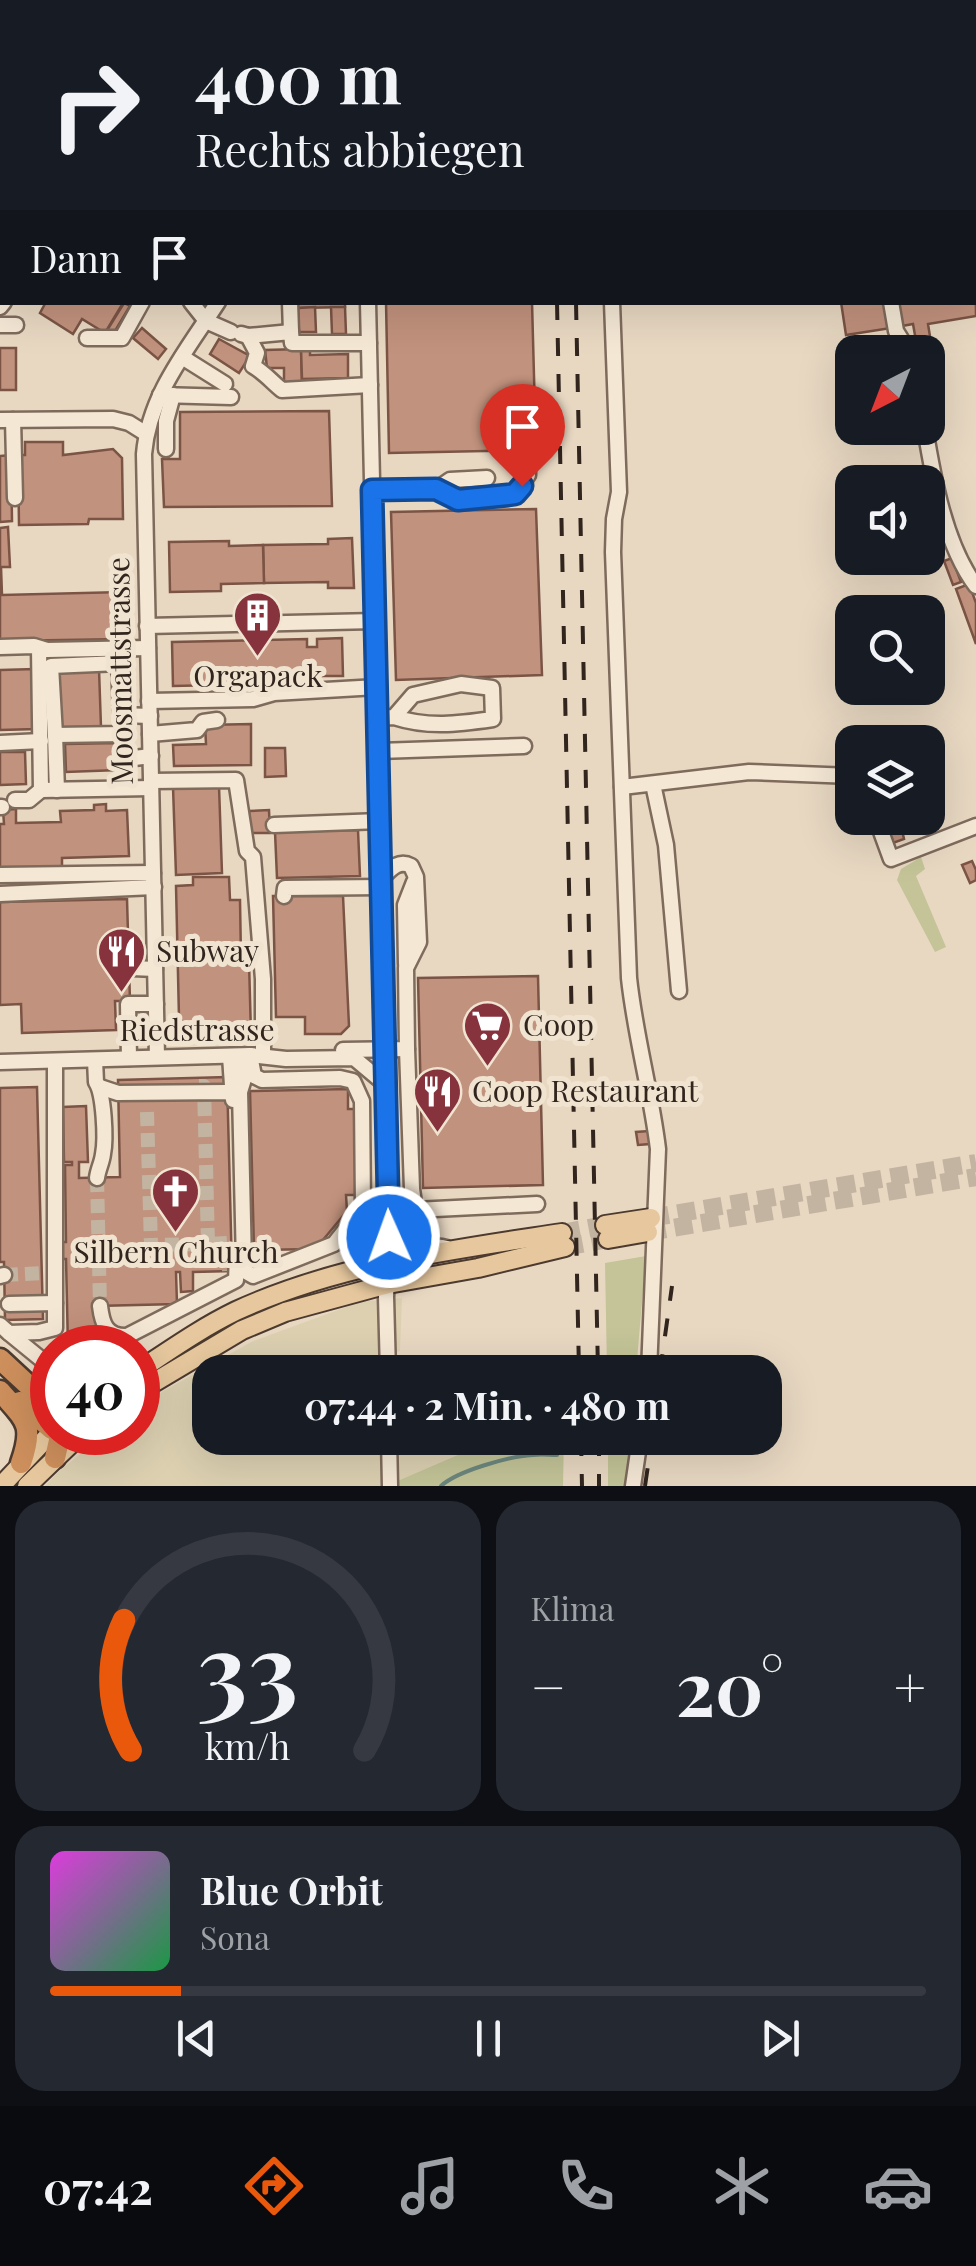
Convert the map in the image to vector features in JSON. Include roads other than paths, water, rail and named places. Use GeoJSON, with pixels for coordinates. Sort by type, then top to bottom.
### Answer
{"type":"FeatureCollection","features":[{"type":"Feature","properties":{"kind":"highway"},"geometry":{"type":"LineString","coordinates":[[0,1358],[30,1386]]}},
{"type":"Feature","properties":{"kind":"highway"},"geometry":{"type":"LineString","coordinates":[[0,1388],[30,1413]]}},
{"type":"Feature","properties":{"kind":"highway"},"geometry":{"type":"LineString","coordinates":[[0,1388],[27,1424],[29,1434],[21,1463]]}},
{"type":"Feature","properties":{"kind":"main road"},"geometry":{"type":"LineString","coordinates":[[606,1232],[650,1225]]}},
{"type":"Feature","properties":{"kind":"main road"},"geometry":{"type":"LineString","coordinates":[[160,1357],[204,1328],[277,1294],[324,1278],[453,1250],[563,1240],[478,1268],[388,1284],[284,1312],[242,1330],[160,1379]]}},
{"type":"Feature","properties":{"kind":"main road"},"geometry":{"type":"LineString","coordinates":[[1,1486],[30,1454]]}},
{"type":"Feature","properties":{"kind":"main road"},"geometry":{"type":"LineString","coordinates":[[27,1486],[58,1455]]}},
{"type":"Feature","properties":{"kind":"street"},"geometry":{"type":"LineString","coordinates":[[87,338],[122,338],[140,305]]}},
{"type":"Feature","properties":{"kind":"street"},"geometry":{"type":"LineString","coordinates":[[193,305],[206,321],[240,334],[290,332]]}},
{"type":"Feature","properties":{"kind":"street","name":"Moosmattstrasse"},"geometry":{"type":"LineString","coordinates":[[157,1057],[144,454],[146,433],[182,358],[216,305]]}},
{"type":"Feature","properties":{"kind":"street"},"geometry":{"type":"LineString","coordinates":[[290,305],[292,344],[369,343]]}},
{"type":"Feature","properties":{"kind":"street"},"geometry":{"type":"LineString","coordinates":[[368,305],[377,687],[386,717],[380,751],[380,822],[388,1355]]}},
{"type":"Feature","properties":{"kind":"street"},"geometry":{"type":"LineString","coordinates":[[612,305],[619,477],[613,552],[629,978],[658,1149],[650,1355]]}},
{"type":"Feature","properties":{"kind":"street"},"geometry":{"type":"LineString","coordinates":[[892,305],[898,335]]}},
{"type":"Feature","properties":{"kind":"street"},"geometry":{"type":"LineString","coordinates":[[240,334],[257,353],[254,366],[282,390],[370,386]]}},
{"type":"Feature","properties":{"kind":"street"},"geometry":{"type":"LineString","coordinates":[[166,448],[166,395],[228,390],[182,358]]}},
{"type":"Feature","properties":{"kind":"street"},"geometry":{"type":"LineString","coordinates":[[11,420],[113,419],[146,433]]}},
{"type":"Feature","properties":{"kind":"street"},"geometry":{"type":"LineString","coordinates":[[11,420],[20,450]]}},
{"type":"Feature","properties":{"kind":"street"},"geometry":{"type":"LineString","coordinates":[[11,420],[15,498]]}},
{"type":"Feature","properties":{"kind":"street"},"geometry":{"type":"LineString","coordinates":[[929,445],[942,509],[965,569],[976,586]]}},
{"type":"Feature","properties":{"kind":"street"},"geometry":{"type":"LineString","coordinates":[[372,490],[436,489],[458,500],[515,494],[528,474],[528,451]]}},
{"type":"Feature","properties":{"kind":"street"},"geometry":{"type":"LineString","coordinates":[[436,489],[450,480],[487,478]]}},
{"type":"Feature","properties":{"kind":"street"},"geometry":{"type":"LineString","coordinates":[[148,626],[375,621]]}},
{"type":"Feature","properties":{"kind":"street"},"geometry":{"type":"LineString","coordinates":[[0,647],[148,648]]}},
{"type":"Feature","properties":{"kind":"street"},"geometry":{"type":"LineString","coordinates":[[40,648],[49,790]]}},
{"type":"Feature","properties":{"kind":"street"},"geometry":{"type":"LineString","coordinates":[[48,738],[52,666],[119,663],[126,759],[150,756]]}},
{"type":"Feature","properties":{"kind":"street"},"geometry":{"type":"LineString","coordinates":[[461,684],[492,688],[494,719],[448,726],[386,717],[413,694],[461,684]]}},
{"type":"Feature","properties":{"kind":"street"},"geometry":{"type":"LineString","coordinates":[[120,716],[149,708],[274,693],[377,687]]}},
{"type":"Feature","properties":{"kind":"street"},"geometry":{"type":"LineString","coordinates":[[150,734],[197,730],[203,722],[217,720]]}},
{"type":"Feature","properties":{"kind":"street"},"geometry":{"type":"LineString","coordinates":[[0,743],[122,734]]}},
{"type":"Feature","properties":{"kind":"street"},"geometry":{"type":"LineString","coordinates":[[380,751],[524,746]]}},
{"type":"Feature","properties":{"kind":"street"},"geometry":{"type":"LineString","coordinates":[[622,787],[749,772],[835,775]]}},
{"type":"Feature","properties":{"kind":"street"},"geometry":{"type":"LineString","coordinates":[[6,804],[29,800],[49,790],[236,780],[247,851],[253,857],[264,979],[233,1096],[237,1275],[236,1280],[229,1277],[149,1325]]}},
{"type":"Feature","properties":{"kind":"street"},"geometry":{"type":"LineString","coordinates":[[653,784],[666,846],[679,991]]}},
{"type":"Feature","properties":{"kind":"street"},"geometry":{"type":"LineString","coordinates":[[274,825],[380,822]]}},
{"type":"Feature","properties":{"kind":"street"},"geometry":{"type":"LineString","coordinates":[[882,835],[891,859],[976,826]]}},
{"type":"Feature","properties":{"kind":"street"},"geometry":{"type":"LineString","coordinates":[[284,896],[285,888],[381,883],[395,866],[405,864],[413,869],[418,942],[406,968],[415,1210],[537,1204]]}},
{"type":"Feature","properties":{"kind":"street"},"geometry":{"type":"LineString","coordinates":[[0,875],[153,880]]}},
{"type":"Feature","properties":{"kind":"street"},"geometry":{"type":"LineString","coordinates":[[0,894],[153,880]]}},
{"type":"Feature","properties":{"kind":"street"},"geometry":{"type":"LineString","coordinates":[[131,956],[132,968],[155,969]]}},
{"type":"Feature","properties":{"kind":"street"},"geometry":{"type":"LineString","coordinates":[[129,1058],[128,1004],[156,1004]]}},
{"type":"Feature","properties":{"kind":"street"},"geometry":{"type":"LineString","coordinates":[[246,1056],[285,1051],[407,1048]]}},
{"type":"Feature","properties":{"kind":"street"},"geometry":{"type":"LineString","coordinates":[[246,1056],[254,1076],[262,1080],[340,1078],[353,1082],[362,1102],[363,1207],[334,1244],[253,1276],[246,1272],[244,1264],[240,1092],[246,1056]]}},
{"type":"Feature","properties":{"kind":"street","name":"Riedstrasse"},"geometry":{"type":"LineString","coordinates":[[0,1062],[157,1057],[354,1058],[385,1084]]}},
{"type":"Feature","properties":{"kind":"street"},"geometry":{"type":"LineString","coordinates":[[96,1060],[96,1082],[118,1094],[227,1092],[233,1096]]}},
{"type":"Feature","properties":{"kind":"street"},"geometry":{"type":"LineString","coordinates":[[55,1062],[48,1273],[56,1325]]}},
{"type":"Feature","properties":{"kind":"street"},"geometry":{"type":"LineString","coordinates":[[97,1178],[104,1156],[108,1088]]}},
{"type":"Feature","properties":{"kind":"street"},"geometry":{"type":"LineString","coordinates":[[388,1212],[411,1242],[453,1250]]}},
{"type":"Feature","properties":{"kind":"street"},"geometry":{"type":"LineString","coordinates":[[9,1304],[55,1303]]}},
{"type":"Feature","properties":{"kind":"street"},"geometry":{"type":"LineString","coordinates":[[100,1306],[103,1325]]}},
{"type":"Feature","properties":{"kind":"street"},"geometry":{"type":"LineString","coordinates":[[4,1329],[30,1331]]}},
{"type":"Feature","properties":{"kind":"street"},"geometry":{"type":"LineString","coordinates":[[4,1329],[30,1351]]}},
{"type":"Feature","properties":{"kind":"street"},"geometry":{"type":"LineString","coordinates":[[390,1455],[390,1486]]}},
{"type":"Feature","properties":{"kind":"street"},"geometry":{"type":"LineString","coordinates":[[633,1486],[638,1455]]}},
{"type":"Feature","properties":{"kind":"waterway"},"geometry":{"type":"LineString","coordinates":[[441,1486],[498,1461],[539,1455]]}},
{"type":"Feature","properties":{"kind":"tunnel"},"geometry":{"type":"LineString","coordinates":[[199,1086],[204,1086],[208,1244],[228,1243],[229,1271]]}},
{"type":"Feature","properties":{"kind":"tunnel"},"geometry":{"type":"LineString","coordinates":[[147,1112],[151,1245],[208,1244]]}},
{"type":"Feature","properties":{"kind":"tunnel"},"geometry":{"type":"LineString","coordinates":[[651,1218],[976,1163]]}},
{"type":"Feature","properties":{"kind":"tunnel"},"geometry":{"type":"LineString","coordinates":[[648,1232],[976,1177]]}},
{"type":"Feature","properties":{"kind":"tunnel"},"geometry":{"type":"LineString","coordinates":[[97,1178],[100,1306]]}},
{"type":"Feature","properties":{"kind":"tunnel"},"geometry":{"type":"LineString","coordinates":[[562,1233],[605,1225]]}},
{"type":"Feature","properties":{"kind":"tunnel"},"geometry":{"type":"LineString","coordinates":[[565,1247],[608,1239]]}},
{"type":"Feature","properties":{"kind":"tunnel"},"geometry":{"type":"LineString","coordinates":[[4,1275],[42,1273]]}},
{"type":"Feature","properties":{"kind":"railway"},"geometry":{"type":"LineString","coordinates":[[557,305],[579,1355]]}},
{"type":"Feature","properties":{"kind":"railway"},"geometry":{"type":"LineString","coordinates":[[576,305],[598,1355]]}},
{"type":"Feature","properties":{"kind":"railway"},"geometry":{"type":"LineString","coordinates":[[662,1355],[672,1286]]}},
{"type":"Feature","properties":{"kind":"railway"},"geometry":{"type":"LineString","coordinates":[[581,1455],[582,1486]]}},
{"type":"Feature","properties":{"kind":"railway"},"geometry":{"type":"LineString","coordinates":[[599,1455],[599,1486]]}},
{"type":"Feature","properties":{"kind":"railway"},"geometry":{"type":"LineString","coordinates":[[645,1486],[650,1455]]}},
{"type":"Feature","properties":{"kind":"place","name":"Orgapack"},"geometry":{"type":"Point","coordinates":[258,658]}},
{"type":"Feature","properties":{"kind":"place","name":"Subway"},"geometry":{"type":"Point","coordinates":[121,994]}},
{"type":"Feature","properties":{"kind":"place","name":"Coop"},"geometry":{"type":"Point","coordinates":[488,1068]}},
{"type":"Feature","properties":{"kind":"place","name":"Coop Restaurant"},"geometry":{"type":"Point","coordinates":[437,1134]}},
{"type":"Feature","properties":{"kind":"place","name":"Silbern Church"},"geometry":{"type":"Point","coordinates":[176,1234]}}]}
